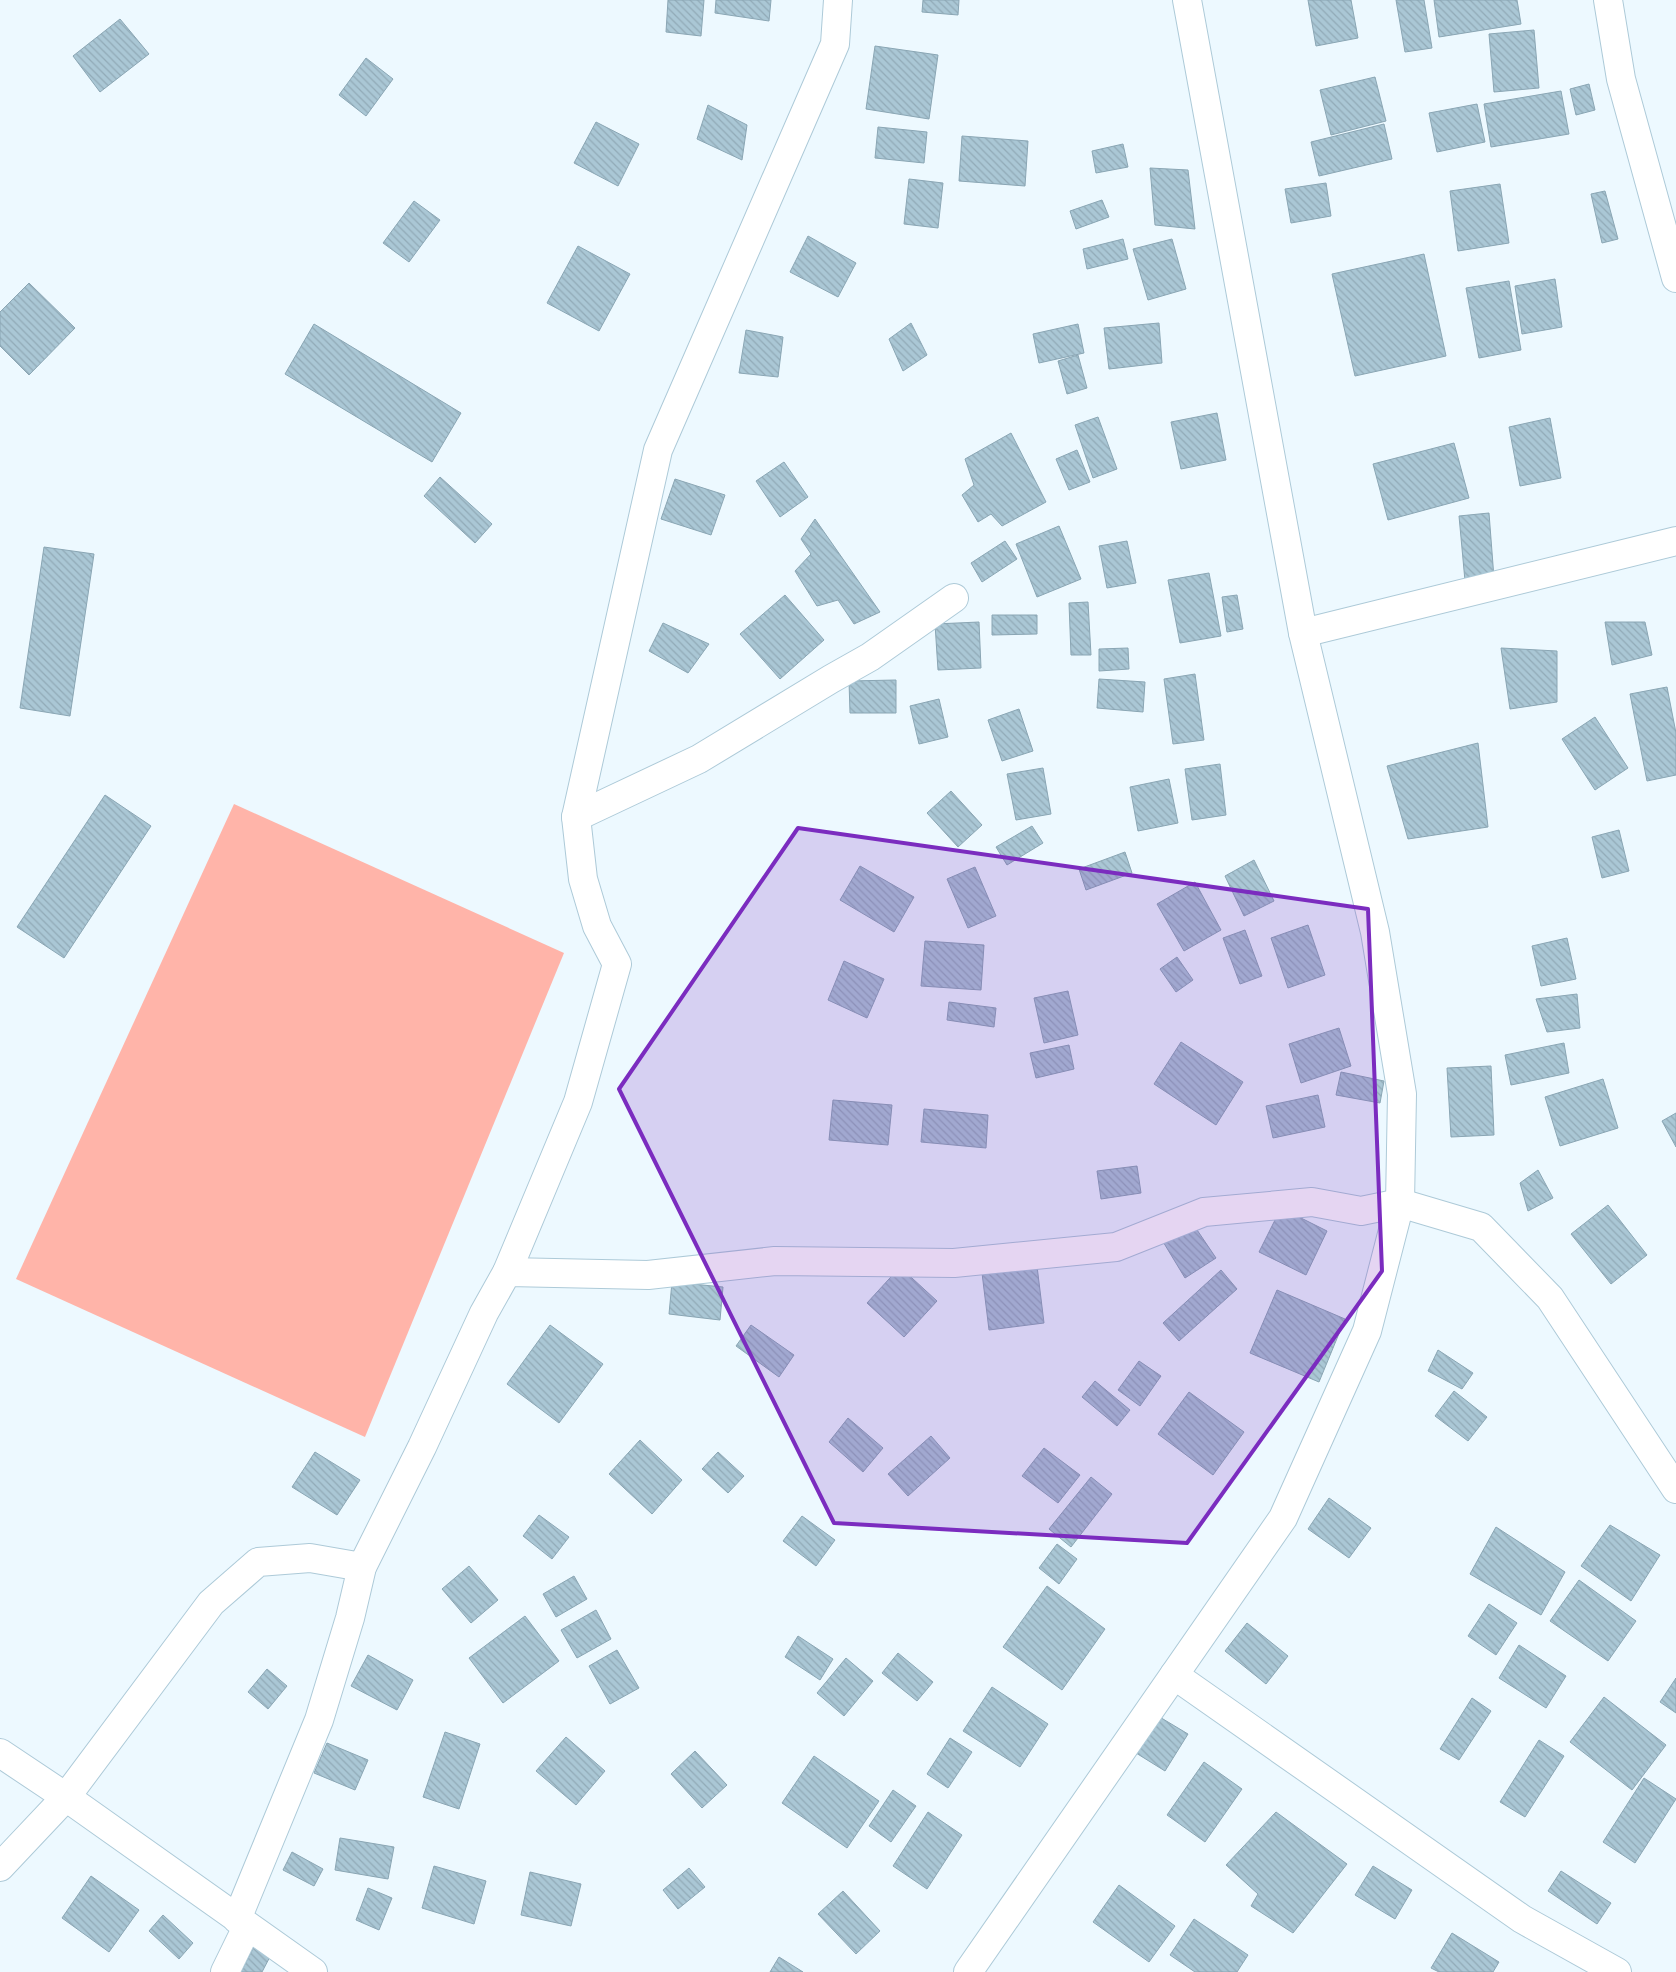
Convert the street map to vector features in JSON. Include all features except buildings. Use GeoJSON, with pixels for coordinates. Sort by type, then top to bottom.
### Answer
{"type":"FeatureCollection","features":[{"type":"Feature","properties":{"kind":"street"},"geometry":{"type":"LineString","coordinates":[[225,1972],[320,1720],[350,1618],[362,1567],[422,1447],[484,1313],[507,1272],[578,1102],[617,964],[597,926],[583,879],[576,817],[658,450],[835,44],[838,0]]}},
{"type":"Feature","properties":{"kind":"street"},"geometry":{"type":"LineString","coordinates":[[968,1972],[1283,1518],[1367,1331],[1400,1203],[1402,1094],[1376,942],[1303,633],[1188,0]]}},
{"type":"Feature","properties":{"kind":"street"},"geometry":{"type":"LineString","coordinates":[[1608,0],[1621,79],[1676,278]]}},
{"type":"Feature","properties":{"kind":"street"},"geometry":{"type":"LineString","coordinates":[[1303,633],[1676,540]]}},
{"type":"Feature","properties":{"kind":"street"},"geometry":{"type":"LineString","coordinates":[[576,817],[699,759],[870,657],[954,598]]}},
{"type":"Feature","properties":{"kind":"street"},"geometry":{"type":"LineString","coordinates":[[507,1272],[648,1275],[775,1261],[954,1263],[1116,1247],[1204,1212],[1312,1202],[1361,1211],[1400,1203],[1481,1227],[1550,1298],[1676,1489]]}},
{"type":"Feature","properties":{"kind":"street"},"geometry":{"type":"LineString","coordinates":[[0,1867],[66,1797],[211,1603],[258,1562],[310,1558],[362,1567]]}},
{"type":"Feature","properties":{"kind":"street"},"geometry":{"type":"LineString","coordinates":[[1174,1675],[1522,1919],[1618,1972]]}},
{"type":"Feature","properties":{"kind":"street"},"geometry":{"type":"LineString","coordinates":[[0,1753],[66,1797],[313,1972]]}},
{"type":"Feature","properties":{"kind":"highlighted area"},"geometry":{"type":"Polygon","coordinates":[[[798,828],[1368,909],[1382,1271],[1187,1543],[834,1523],[619,1089],[798,828]]]}},
{"type":"Feature","properties":{"kind":"shaded area"},"geometry":{"type":"Polygon","coordinates":[[[234,804],[564,953],[365,1437],[16,1279],[234,804]]]}}]}
